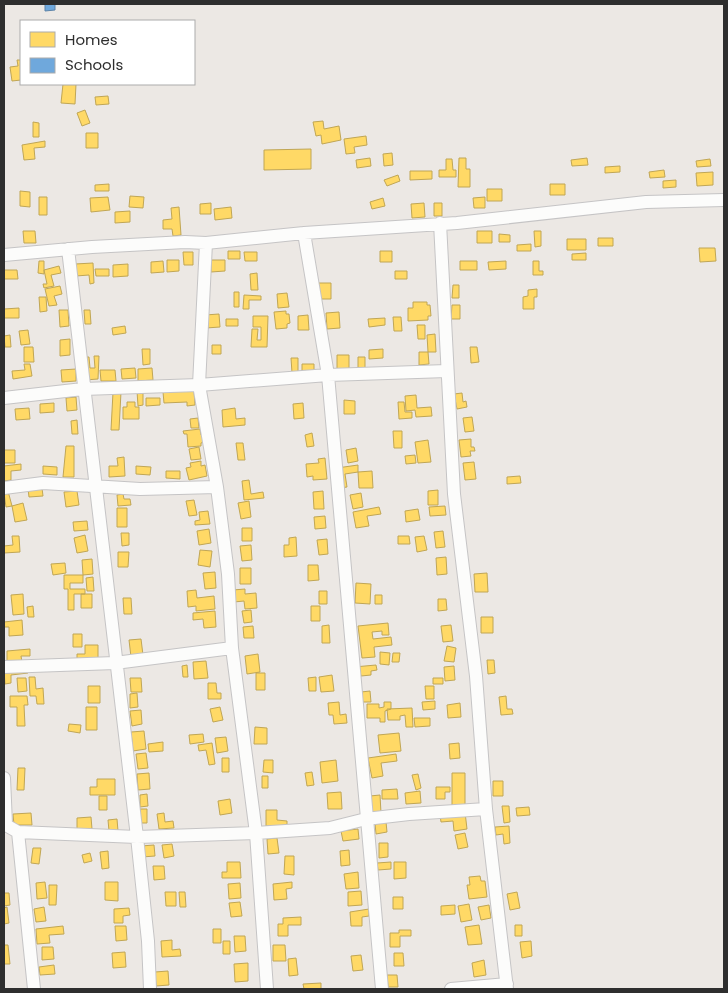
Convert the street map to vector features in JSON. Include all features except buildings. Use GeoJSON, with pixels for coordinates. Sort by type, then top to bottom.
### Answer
{"type":"FeatureCollection","features":[{"type":"Feature","properties":{"kind":"street"},"geometry":{"type":"LineString","coordinates":[[4,254],[186,242],[206,243],[304,233],[440,223],[646,202],[724,200]]}},
{"type":"Feature","properties":{"kind":"street"},"geometry":{"type":"LineString","coordinates":[[440,223],[454,494],[476,676],[486,809],[507,986],[450,989]]}},
{"type":"Feature","properties":{"kind":"street"},"geometry":{"type":"LineString","coordinates":[[304,233],[328,375],[382,989]]}},
{"type":"Feature","properties":{"kind":"street"},"geometry":{"type":"LineString","coordinates":[[206,243],[199,385],[228,574],[232,648],[256,833],[267,989]]}},
{"type":"Feature","properties":{"kind":"street"},"geometry":{"type":"LineString","coordinates":[[68,249],[115,663],[137,837],[148,941],[150,989]]}},
{"type":"Feature","properties":{"kind":"street"},"geometry":{"type":"LineString","coordinates":[[4,398],[83,389],[199,385],[328,375],[447,372]]}},
{"type":"Feature","properties":{"kind":"street"},"geometry":{"type":"LineString","coordinates":[[4,488],[42,482],[140,489],[216,487]]}},
{"type":"Feature","properties":{"kind":"street"},"geometry":{"type":"LineString","coordinates":[[4,667],[115,663],[232,648]]}},
{"type":"Feature","properties":{"kind":"street"},"geometry":{"type":"LineString","coordinates":[[4,778],[5,824],[18,832],[137,837],[256,833],[330,828],[366,819],[486,809]]}},
{"type":"Feature","properties":{"kind":"street"},"geometry":{"type":"LineString","coordinates":[[18,832],[34,989]]}}]}
